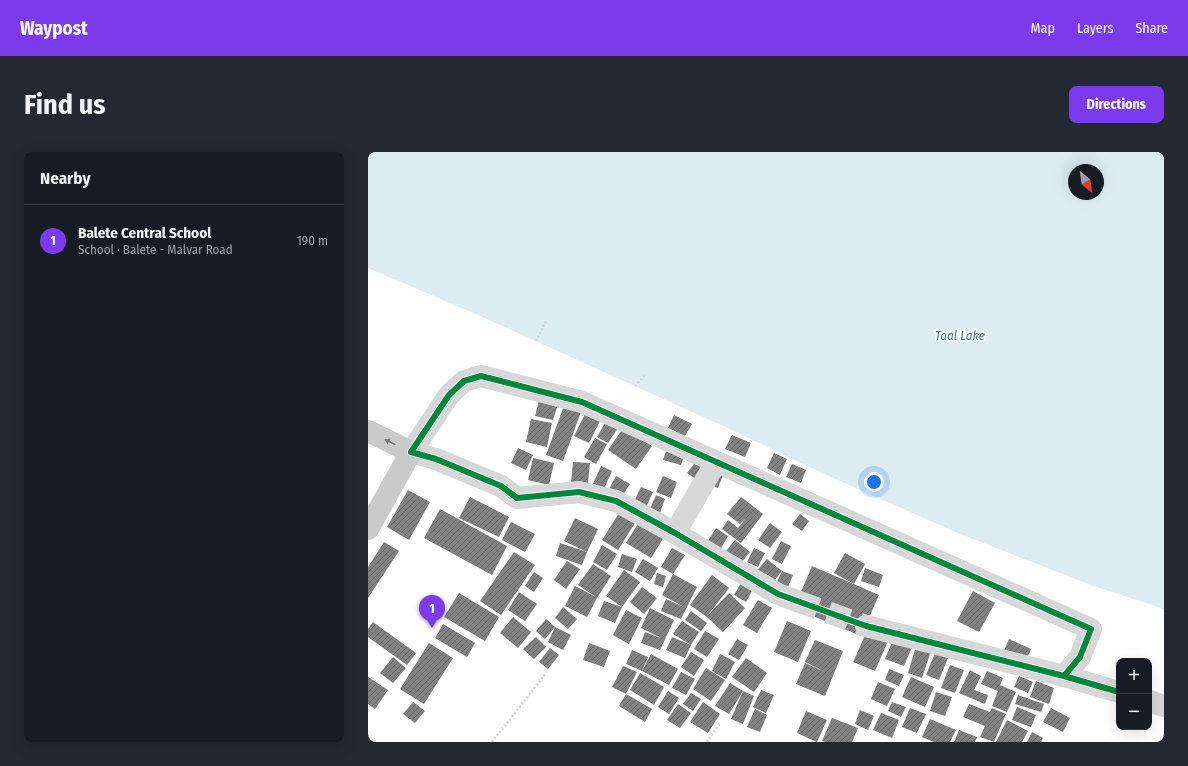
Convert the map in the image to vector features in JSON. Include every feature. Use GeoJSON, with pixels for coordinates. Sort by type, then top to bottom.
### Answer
{"type":"FeatureCollection","features":[{"type":"Feature","properties":{"kind":"main road"},"geometry":{"type":"LineString","coordinates":[[368,431],[411,452],[371,516]]}},
{"type":"Feature","properties":{"kind":"street"},"geometry":{"type":"LineString","coordinates":[[797,601],[778,594],[675,533],[616,501],[579,492],[517,498],[501,486],[489,480],[436,459],[411,452],[449,395],[464,381],[481,376],[582,402],[1092,629],[1080,657],[1064,676]]}},
{"type":"Feature","properties":{"kind":"street"},"geometry":{"type":"LineString","coordinates":[[675,533],[716,462]]}},
{"type":"Feature","properties":{"kind":"street"},"geometry":{"type":"LineString","coordinates":[[866,626],[1064,676],[1116,691]]}},
{"type":"Feature","properties":{"kind":"street"},"geometry":{"type":"LineString","coordinates":[[1152,702],[1164,706]]}},
{"type":"Feature","properties":{"kind":"path"},"geometry":{"type":"LineString","coordinates":[[536,341],[546,321]]}},
{"type":"Feature","properties":{"kind":"path"},"geometry":{"type":"LineString","coordinates":[[634,386],[646,374]]}},
{"type":"Feature","properties":{"kind":"path"},"geometry":{"type":"LineString","coordinates":[[492,742],[547,672]]}},
{"type":"Feature","properties":{"kind":"path"},"geometry":{"type":"LineString","coordinates":[[707,742],[720,723]]}},
{"type":"Feature","properties":{"kind":"water","name":"Taal Lake"},"geometry":{"type":"Polygon","coordinates":[[[368,152],[1164,152],[1164,609],[1091,585],[958,533],[831,477],[732,430],[476,314],[368,268],[368,152]]]}},
{"type":"Feature","properties":{"kind":"building"},"geometry":{"type":"Polygon","coordinates":[[[539,400],[558,404],[553,420],[535,416],[539,400]]]}},
{"type":"Feature","properties":{"kind":"building"},"geometry":{"type":"Polygon","coordinates":[[[565,403],[582,409],[563,461],[546,455],[565,403]]]}},
{"type":"Feature","properties":{"kind":"building"},"geometry":{"type":"Polygon","coordinates":[[[585,414],[600,421],[589,443],[574,436],[585,414]]]}},
{"type":"Feature","properties":{"kind":"building"},"geometry":{"type":"Polygon","coordinates":[[[674,415],[692,424],[685,436],[668,428],[674,415]]]}},
{"type":"Feature","properties":{"kind":"building"},"geometry":{"type":"Polygon","coordinates":[[[531,419],[552,423],[547,447],[526,442],[531,419]]]}},
{"type":"Feature","properties":{"kind":"building"},"geometry":{"type":"Polygon","coordinates":[[[606,421],[618,428],[608,443],[597,437],[606,421]]]}},
{"type":"Feature","properties":{"kind":"building"},"geometry":{"type":"Polygon","coordinates":[[[624,427],[652,446],[636,469],[608,450],[624,427]]]}},
{"type":"Feature","properties":{"kind":"building"},"geometry":{"type":"Polygon","coordinates":[[[732,435],[751,443],[745,457],[725,449],[732,435]]]}},
{"type":"Feature","properties":{"kind":"building"},"geometry":{"type":"Polygon","coordinates":[[[595,438],[607,444],[596,464],[584,457],[595,438]]]}},
{"type":"Feature","properties":{"kind":"building"},"geometry":{"type":"Polygon","coordinates":[[[518,448],[533,455],[526,470],[511,463],[518,448]]]}},
{"type":"Feature","properties":{"kind":"building"},"geometry":{"type":"Polygon","coordinates":[[[667,448],[685,453],[681,465],[663,460],[667,448]]]}},
{"type":"Feature","properties":{"kind":"building"},"geometry":{"type":"Polygon","coordinates":[[[774,453],[787,459],[780,475],[767,468],[774,453]]]}},
{"type":"Feature","properties":{"kind":"building"},"geometry":{"type":"Polygon","coordinates":[[[699,457],[711,465],[699,481],[687,473],[699,457]]]}},
{"type":"Feature","properties":{"kind":"building"},"geometry":{"type":"Polygon","coordinates":[[[533,458],[554,463],[549,485],[528,480],[533,458]]]}},
{"type":"Feature","properties":{"kind":"building"},"geometry":{"type":"Polygon","coordinates":[[[573,462],[590,463],[588,483],[571,482],[573,462]]]}},
{"type":"Feature","properties":{"kind":"building"},"geometry":{"type":"Polygon","coordinates":[[[792,464],[806,470],[801,483],[786,477],[792,464]]]}},
{"type":"Feature","properties":{"kind":"building"},"geometry":{"type":"Polygon","coordinates":[[[601,466],[612,471],[603,491],[592,486],[601,466]]]}},
{"type":"Feature","properties":{"kind":"building"},"geometry":{"type":"Polygon","coordinates":[[[714,472],[723,475],[718,488],[708,484],[714,472]]]}},
{"type":"Feature","properties":{"kind":"building"},"geometry":{"type":"Polygon","coordinates":[[[616,476],[630,484],[621,498],[608,491],[616,476]]]}},
{"type":"Feature","properties":{"kind":"building"},"geometry":{"type":"Polygon","coordinates":[[[663,476],[677,482],[671,498],[656,492],[663,476]]]}},
{"type":"Feature","properties":{"kind":"building"},"geometry":{"type":"Polygon","coordinates":[[[641,487],[653,492],[644,512],[632,506],[641,487]]]}},
{"type":"Feature","properties":{"kind":"building"},"geometry":{"type":"Polygon","coordinates":[[[408,490],[430,502],[409,540],[387,527],[408,490]]]}},
{"type":"Feature","properties":{"kind":"building"},"geometry":{"type":"Polygon","coordinates":[[[656,495],[665,499],[660,513],[650,509],[656,495]]]}},
{"type":"Feature","properties":{"kind":"building"},"geometry":{"type":"Polygon","coordinates":[[[470,497],[509,517],[499,537],[459,518],[470,497]]]}},
{"type":"Feature","properties":{"kind":"building"},"geometry":{"type":"Polygon","coordinates":[[[741,497],[763,514],[741,543],[722,529],[728,520],[738,528],[746,518],[740,524],[727,514],[741,497]]]}},
{"type":"Feature","properties":{"kind":"building"},"geometry":{"type":"Polygon","coordinates":[[[440,509],[507,546],[492,575],[424,538],[440,509]]]}},
{"type":"Feature","properties":{"kind":"building"},"geometry":{"type":"Polygon","coordinates":[[[619,513],[635,523],[618,550],[602,540],[619,513]]]}},
{"type":"Feature","properties":{"kind":"building"},"geometry":{"type":"Polygon","coordinates":[[[800,514],[809,521],[802,531],[792,524],[800,514]]]}},
{"type":"Feature","properties":{"kind":"building"},"geometry":{"type":"Polygon","coordinates":[[[575,518],[598,529],[587,552],[564,541],[575,518]]]}},
{"type":"Feature","properties":{"kind":"building"},"geometry":{"type":"Polygon","coordinates":[[[511,522],[535,534],[525,552],[502,540],[511,522]]]}},
{"type":"Feature","properties":{"kind":"building"},"geometry":{"type":"Polygon","coordinates":[[[639,522],[664,537],[651,558],[626,543],[639,522]]]}},
{"type":"Feature","properties":{"kind":"building"},"geometry":{"type":"Polygon","coordinates":[[[770,523],[782,532],[770,548],[758,540],[770,523]]]}},
{"type":"Feature","properties":{"kind":"building"},"geometry":{"type":"Polygon","coordinates":[[[716,528],[728,536],[719,552],[706,544],[716,528]]]}},
{"type":"Feature","properties":{"kind":"building"},"geometry":{"type":"Polygon","coordinates":[[[735,540],[750,552],[737,568],[722,556],[735,540]]]}},
{"type":"Feature","properties":{"kind":"building"},"geometry":{"type":"Polygon","coordinates":[[[781,541],[791,546],[782,564],[772,559],[781,541]]]}},
{"type":"Feature","properties":{"kind":"building"},"geometry":{"type":"Polygon","coordinates":[[[384,542],[399,551],[368,598],[368,567],[384,542]]]}},
{"type":"Feature","properties":{"kind":"building"},"geometry":{"type":"Polygon","coordinates":[[[560,543],[587,552],[582,565],[556,556],[560,543]]]}},
{"type":"Feature","properties":{"kind":"building"},"geometry":{"type":"Polygon","coordinates":[[[602,545],[617,554],[607,570],[593,562],[602,545]]]}},
{"type":"Feature","properties":{"kind":"building"},"geometry":{"type":"Polygon","coordinates":[[[672,548],[685,555],[673,574],[661,567],[672,548]]]}},
{"type":"Feature","properties":{"kind":"building"},"geometry":{"type":"Polygon","coordinates":[[[754,548],[765,553],[758,567],[747,562],[754,548]]]}},
{"type":"Feature","properties":{"kind":"building"},"geometry":{"type":"Polygon","coordinates":[[[514,552],[535,565],[501,615],[480,601],[514,552]]]}},
{"type":"Feature","properties":{"kind":"building"},"geometry":{"type":"Polygon","coordinates":[[[845,553],[865,564],[854,584],[834,573],[845,553]]]}},
{"type":"Feature","properties":{"kind":"building"},"geometry":{"type":"Polygon","coordinates":[[[622,554],[637,559],[632,572],[618,567],[622,554]]]}},
{"type":"Feature","properties":{"kind":"building"},"geometry":{"type":"Polygon","coordinates":[[[643,559],[658,568],[650,581],[635,572],[643,559]]]}},
{"type":"Feature","properties":{"kind":"building"},"geometry":{"type":"Polygon","coordinates":[[[767,559],[782,571],[768,588],[753,575],[767,559]]]}},
{"type":"Feature","properties":{"kind":"building"},"geometry":{"type":"Polygon","coordinates":[[[567,561],[580,569],[566,589],[554,580],[567,561]]]}},
{"type":"Feature","properties":{"kind":"building"},"geometry":{"type":"Polygon","coordinates":[[[593,564],[611,576],[587,617],[565,606],[575,586],[596,597],[578,585],[593,564]]]}},
{"type":"Feature","properties":{"kind":"building"},"geometry":{"type":"Polygon","coordinates":[[[812,566],[879,595],[861,636],[794,608],[812,566]]]}},
{"type":"Feature","properties":{"kind":"building"},"geometry":{"type":"Polygon","coordinates":[[[865,568],[883,575],[879,587],[861,581],[865,568]]]}},
{"type":"Feature","properties":{"kind":"building"},"geometry":{"type":"Polygon","coordinates":[[[624,570],[640,582],[622,607],[606,596],[624,570]]]}},
{"type":"Feature","properties":{"kind":"building"},"geometry":{"type":"Polygon","coordinates":[[[782,571],[793,575],[788,587],[777,582],[782,571]]]}},
{"type":"Feature","properties":{"kind":"building"},"geometry":{"type":"Polygon","coordinates":[[[534,572],[543,578],[534,592],[525,586],[534,572]]]}},
{"type":"Feature","properties":{"kind":"building"},"geometry":{"type":"Polygon","coordinates":[[[657,573],[666,576],[663,587],[654,584],[657,573]]]}},
{"type":"Feature","properties":{"kind":"building"},"geometry":{"type":"Polygon","coordinates":[[[673,574],[697,587],[681,619],[661,611],[666,599],[684,607],[662,595],[673,574]]]}},
{"type":"Feature","properties":{"kind":"building"},"geometry":{"type":"Polygon","coordinates":[[[712,575],[729,588],[708,615],[729,593],[745,608],[723,632],[707,617],[690,605],[712,575]]]}},
{"type":"Feature","properties":{"kind":"building"},"geometry":{"type":"Polygon","coordinates":[[[741,583],[753,589],[746,602],[734,595],[741,583]]]}},
{"type":"Feature","properties":{"kind":"building"},"geometry":{"type":"Polygon","coordinates":[[[642,587],[657,598],[644,614],[630,602],[642,587]]]}},
{"type":"Feature","properties":{"kind":"building"},"geometry":{"type":"Polygon","coordinates":[[[973,591],[995,603],[979,632],[957,621],[973,591]]]}},
{"type":"Feature","properties":{"kind":"building"},"geometry":{"type":"Polygon","coordinates":[[[519,592],[537,604],[525,621],[508,610],[519,592]]]}},
{"type":"Feature","properties":{"kind":"building"},"geometry":{"type":"Polygon","coordinates":[[[459,593],[499,617],[485,641],[444,617],[459,593]]]}},
{"type":"Feature","properties":{"kind":"building"},"geometry":{"type":"Polygon","coordinates":[[[758,600],[772,608],[757,633],[743,625],[758,600]]]}},
{"type":"Feature","properties":{"kind":"building"},"geometry":{"type":"Polygon","coordinates":[[[604,601],[622,607],[615,623],[598,616],[604,601]]]}},
{"type":"Feature","properties":{"kind":"building"},"geometry":{"type":"Polygon","coordinates":[[[563,607],[577,619],[568,629],[555,618],[563,607]]]}},
{"type":"Feature","properties":{"kind":"building"},"geometry":{"type":"Polygon","coordinates":[[[650,608],[674,620],[660,650],[641,643],[645,632],[661,638],[641,628],[650,608]]]}},
{"type":"Feature","properties":{"kind":"building"},"geometry":{"type":"Polygon","coordinates":[[[626,610],[642,618],[629,644],[613,635],[626,610]]]}},
{"type":"Feature","properties":{"kind":"building"},"geometry":{"type":"Polygon","coordinates":[[[691,611],[707,623],[701,631],[685,620],[691,611]]]}},
{"type":"Feature","properties":{"kind":"building"},"geometry":{"type":"Polygon","coordinates":[[[513,617],[531,632],[518,648],[500,633],[513,617]]]}},
{"type":"Feature","properties":{"kind":"building"},"geometry":{"type":"Polygon","coordinates":[[[546,619],[555,627],[545,639],[536,631],[546,619]]]}},
{"type":"Feature","properties":{"kind":"building"},"geometry":{"type":"Polygon","coordinates":[[[682,621],[699,632],[691,645],[673,634],[682,621]]]}},
{"type":"Feature","properties":{"kind":"building"},"geometry":{"type":"Polygon","coordinates":[[[787,621],[811,631],[798,662],[774,652],[787,621]]]}},
{"type":"Feature","properties":{"kind":"building"},"geometry":{"type":"Polygon","coordinates":[[[373,622],[416,653],[407,665],[368,637],[368,629],[373,622]]]}},
{"type":"Feature","properties":{"kind":"building"},"geometry":{"type":"Polygon","coordinates":[[[443,624],[475,643],[467,657],[435,638],[443,624]]]}},
{"type":"Feature","properties":{"kind":"building"},"geometry":{"type":"Polygon","coordinates":[[[555,627],[571,635],[563,650],[548,642],[555,627]]]}},
{"type":"Feature","properties":{"kind":"building"},"geometry":{"type":"Polygon","coordinates":[[[705,631],[719,639],[707,657],[694,649],[705,631]]]}},
{"type":"Feature","properties":{"kind":"building"},"geometry":{"type":"Polygon","coordinates":[[[867,631],[888,641],[875,671],[853,662],[867,631]]]}},
{"type":"Feature","properties":{"kind":"building"},"geometry":{"type":"Polygon","coordinates":[[[536,637],[546,647],[534,659],[523,649],[536,637]]]}},
{"type":"Feature","properties":{"kind":"building"},"geometry":{"type":"Polygon","coordinates":[[[672,637],[691,645],[685,658],[666,650],[672,637]]]}},
{"type":"Feature","properties":{"kind":"building"},"geometry":{"type":"Polygon","coordinates":[[[737,639],[748,645],[739,660],[728,654],[737,639]]]}},
{"type":"Feature","properties":{"kind":"building"},"geometry":{"type":"Polygon","coordinates":[[[1009,639],[1031,649],[1024,665],[1002,655],[1009,639]]]}},
{"type":"Feature","properties":{"kind":"building"},"geometry":{"type":"Polygon","coordinates":[[[815,640],[843,651],[825,696],[796,684],[805,663],[825,672],[805,662],[815,640]]]}},
{"type":"Feature","properties":{"kind":"building"},"geometry":{"type":"Polygon","coordinates":[[[893,640],[912,647],[904,666],[885,659],[893,640]]]}},
{"type":"Feature","properties":{"kind":"building"},"geometry":{"type":"Polygon","coordinates":[[[429,643],[453,658],[424,704],[400,689],[429,643]]]}},
{"type":"Feature","properties":{"kind":"building"},"geometry":{"type":"Polygon","coordinates":[[[589,643],[610,651],[604,667],[583,660],[589,643]]]}},
{"type":"Feature","properties":{"kind":"building"},"geometry":{"type":"Polygon","coordinates":[[[916,646],[931,651],[922,678],[908,673],[916,646]]]}},
{"type":"Feature","properties":{"kind":"building"},"geometry":{"type":"Polygon","coordinates":[[[550,648],[559,655],[548,669],[539,662],[550,648]]]}},
{"type":"Feature","properties":{"kind":"building"},"geometry":{"type":"Polygon","coordinates":[[[632,650],[648,657],[642,671],[626,664],[632,650]]]}},
{"type":"Feature","properties":{"kind":"building"},"geometry":{"type":"Polygon","coordinates":[[[691,652],[704,660],[694,676],[681,667],[691,652]]]}},
{"type":"Feature","properties":{"kind":"building"},"geometry":{"type":"Polygon","coordinates":[[[935,653],[948,658],[939,680],[926,675],[935,653]]]}},
{"type":"Feature","properties":{"kind":"building"},"geometry":{"type":"Polygon","coordinates":[[[651,654],[678,669],[669,685],[642,671],[651,654]]]}},
{"type":"Feature","properties":{"kind":"building"},"geometry":{"type":"Polygon","coordinates":[[[720,654],[735,662],[726,679],[712,671],[720,654]]]}},
{"type":"Feature","properties":{"kind":"building"},"geometry":{"type":"Polygon","coordinates":[[[393,657],[406,668],[393,683],[380,673],[393,657]]]}},
{"type":"Feature","properties":{"kind":"building"},"geometry":{"type":"Polygon","coordinates":[[[746,658],[767,673],[754,692],[732,677],[746,658]]]}},
{"type":"Feature","properties":{"kind":"building"},"geometry":{"type":"Polygon","coordinates":[[[950,665],[964,670],[955,693],[941,688],[950,665]]]}},
{"type":"Feature","properties":{"kind":"building"},"geometry":{"type":"Polygon","coordinates":[[[623,666],[637,672],[626,694],[612,687],[623,666]]]}},
{"type":"Feature","properties":{"kind":"building"},"geometry":{"type":"Polygon","coordinates":[[[706,668],[725,680],[711,701],[693,689],[706,668]]]}},
{"type":"Feature","properties":{"kind":"building"},"geometry":{"type":"Polygon","coordinates":[[[889,669],[904,675],[899,686],[885,680],[889,669]]]}},
{"type":"Feature","properties":{"kind":"building"},"geometry":{"type":"Polygon","coordinates":[[[970,670],[981,676],[974,690],[988,695],[985,704],[959,693],[970,670]]]}},
{"type":"Feature","properties":{"kind":"building"},"geometry":{"type":"Polygon","coordinates":[[[987,671],[1003,678],[1000,685],[1016,692],[1007,712],[992,706],[998,691],[981,684],[987,671]]]}},
{"type":"Feature","properties":{"kind":"building"},"geometry":{"type":"Polygon","coordinates":[[[681,672],[695,679],[686,695],[672,688],[681,672]]]}},
{"type":"Feature","properties":{"kind":"building"},"geometry":{"type":"Polygon","coordinates":[[[640,673],[664,687],[654,705],[630,690],[640,673]]]}},
{"type":"Feature","properties":{"kind":"building"},"geometry":{"type":"Polygon","coordinates":[[[1019,676],[1033,682],[1028,693],[1014,687],[1019,676]]]}},
{"type":"Feature","properties":{"kind":"building"},"geometry":{"type":"Polygon","coordinates":[[[368,677],[388,690],[375,709],[368,704],[368,677]]]}},
{"type":"Feature","properties":{"kind":"building"},"geometry":{"type":"Polygon","coordinates":[[[911,677],[934,687],[925,707],[902,697],[911,677]]]}},
{"type":"Feature","properties":{"kind":"building"},"geometry":{"type":"Polygon","coordinates":[[[1036,681],[1054,688],[1049,704],[1030,697],[1036,681]]]}},
{"type":"Feature","properties":{"kind":"building"},"geometry":{"type":"Polygon","coordinates":[[[878,682],[895,689],[887,706],[871,699],[878,682]]]}},
{"type":"Feature","properties":{"kind":"building"},"geometry":{"type":"Polygon","coordinates":[[[730,683],[743,691],[729,714],[715,706],[730,683]]]}},
{"type":"Feature","properties":{"kind":"building"},"geometry":{"type":"Polygon","coordinates":[[[761,690],[774,695],[766,713],[753,707],[761,690]]]}},
{"type":"Feature","properties":{"kind":"building"},"geometry":{"type":"Polygon","coordinates":[[[668,691],[679,698],[669,714],[658,707],[668,691]]]}},
{"type":"Feature","properties":{"kind":"building"},"geometry":{"type":"Polygon","coordinates":[[[743,691],[754,696],[743,724],[731,719],[743,691]]]}},
{"type":"Feature","properties":{"kind":"building"},"geometry":{"type":"Polygon","coordinates":[[[936,692],[952,697],[945,716],[930,711],[936,692]]]}},
{"type":"Feature","properties":{"kind":"building"},"geometry":{"type":"Polygon","coordinates":[[[691,693],[701,699],[693,711],[683,704],[691,693]]]}},
{"type":"Feature","properties":{"kind":"building"},"geometry":{"type":"Polygon","coordinates":[[[626,694],[652,709],[645,722],[619,706],[626,694]]]}},
{"type":"Feature","properties":{"kind":"building"},"geometry":{"type":"Polygon","coordinates":[[[1018,695],[1044,704],[1041,712],[1015,704],[1018,695]]]}},
{"type":"Feature","properties":{"kind":"building"},"geometry":{"type":"Polygon","coordinates":[[[413,702],[425,711],[415,723],[403,714],[413,702]]]}},
{"type":"Feature","properties":{"kind":"building"},"geometry":{"type":"Polygon","coordinates":[[[703,702],[720,714],[708,733],[690,722],[703,702]]]}},
{"type":"Feature","properties":{"kind":"building"},"geometry":{"type":"Polygon","coordinates":[[[892,702],[906,707],[901,717],[888,711],[892,702]]]}},
{"type":"Feature","properties":{"kind":"building"},"geometry":{"type":"Polygon","coordinates":[[[678,704],[691,713],[680,728],[667,720],[678,704]]]}},
{"type":"Feature","properties":{"kind":"building"},"geometry":{"type":"Polygon","coordinates":[[[969,704],[990,712],[992,708],[1006,714],[994,742],[980,737],[985,726],[963,717],[969,704]]]}},
{"type":"Feature","properties":{"kind":"building"},"geometry":{"type":"Polygon","coordinates":[[[1017,707],[1036,715],[1031,727],[1012,720],[1017,707]]]}},
{"type":"Feature","properties":{"kind":"building"},"geometry":{"type":"Polygon","coordinates":[[[910,708],[926,714],[917,733],[902,727],[910,708]]]}},
{"type":"Feature","properties":{"kind":"building"},"geometry":{"type":"Polygon","coordinates":[[[1051,708],[1070,718],[1063,732],[1043,722],[1051,708]]]}},
{"type":"Feature","properties":{"kind":"building"},"geometry":{"type":"Polygon","coordinates":[[[755,709],[767,715],[760,732],[747,727],[755,709]]]}},
{"type":"Feature","properties":{"kind":"building"},"geometry":{"type":"Polygon","coordinates":[[[860,710],[874,716],[868,730],[855,724],[860,710]]]}},
{"type":"Feature","properties":{"kind":"building"},"geometry":{"type":"Polygon","coordinates":[[[806,711],[827,720],[817,742],[797,733],[806,711]]]}},
{"type":"Feature","properties":{"kind":"building"},"geometry":{"type":"Polygon","coordinates":[[[881,713],[899,720],[892,738],[873,730],[881,713]]]}},
{"type":"Feature","properties":{"kind":"building"},"geometry":{"type":"Polygon","coordinates":[[[832,718],[858,728],[852,742],[822,741],[832,718]]]}},
{"type":"Feature","properties":{"kind":"building"},"geometry":{"type":"Polygon","coordinates":[[[930,719],[956,730],[950,742],[934,742],[922,737],[930,719]]]}},
{"type":"Feature","properties":{"kind":"building"},"geometry":{"type":"Polygon","coordinates":[[[1007,720],[1028,731],[1022,742],[996,742],[1007,720]]]}},
{"type":"Feature","properties":{"kind":"building"},"geometry":{"type":"Polygon","coordinates":[[[959,730],[977,737],[975,742],[954,742],[959,730]]]}},
{"type":"Feature","properties":{"kind":"building"},"geometry":{"type":"Polygon","coordinates":[[[1032,732],[1043,738],[1041,742],[1027,742],[1032,732]]]}},
{"type":"Feature","properties":{"kind":"tunnel"},"geometry":{"type":"LineString","coordinates":[[797,601],[866,626]]}},
{"type":"Feature","properties":{"kind":"cycle path"},"geometry":{"type":"LineString","coordinates":[[481,376],[582,402],[1091,629],[1080,657],[1064,676],[866,626],[778,594],[675,533],[616,501],[579,492],[517,498],[501,486],[436,459],[411,452],[449,395],[464,381],[481,376]]}},
{"type":"Feature","properties":{"kind":"cycle path"},"geometry":{"type":"LineString","coordinates":[[1064,676],[1116,691]]}},
{"type":"Feature","properties":{"kind":"place","name":"Balete Central School"},"geometry":{"type":"Point","coordinates":[432,628]}}]}
